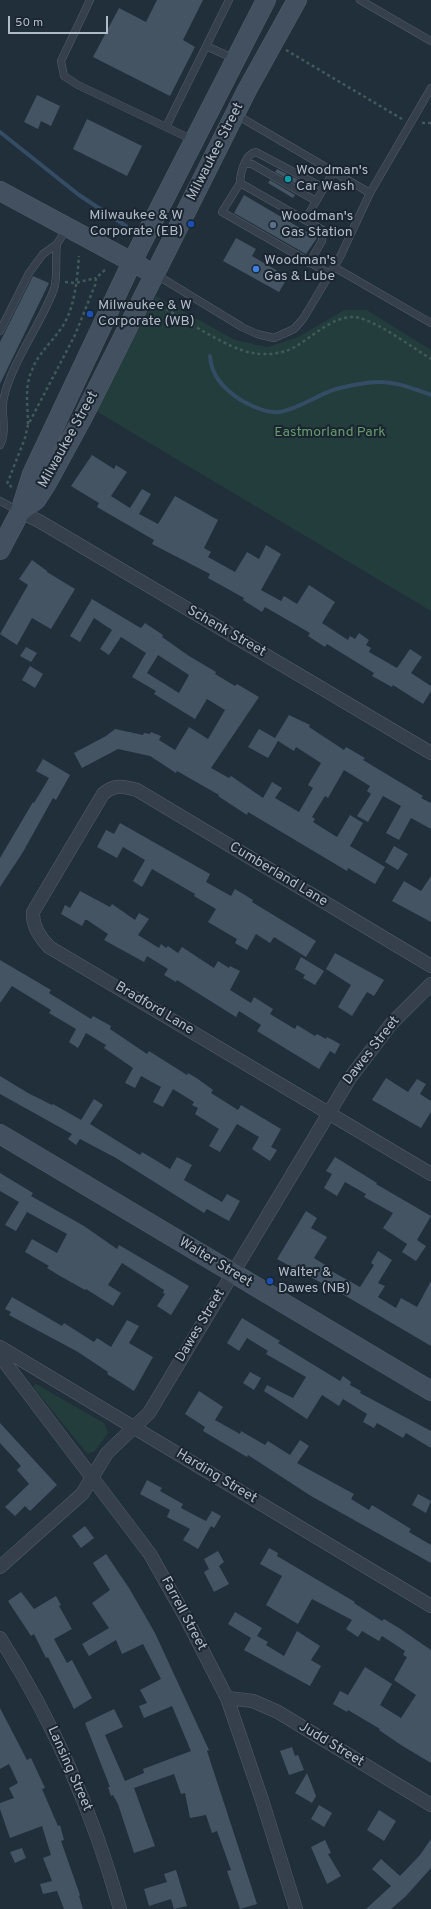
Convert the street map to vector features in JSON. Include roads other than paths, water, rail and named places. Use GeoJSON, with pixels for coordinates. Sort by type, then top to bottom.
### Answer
{"type":"FeatureCollection","features":[{"type":"Feature","properties":{"kind":"street","name":"Milwaukee Street"},"geometry":{"type":"LineString","coordinates":[[0,550],[23,503],[32,474],[73,383],[132,262],[266,0]]}},
{"type":"Feature","properties":{"kind":"street"},"geometry":{"type":"LineString","coordinates":[[238,108],[262,43],[284,0]]}},
{"type":"Feature","properties":{"kind":"street","name":"Milwaukee Street"},"geometry":{"type":"LineString","coordinates":[[23,503],[36,500],[47,484],[84,415],[238,108],[297,0]]}},
{"type":"Feature","properties":{"kind":"street"},"geometry":{"type":"LineString","coordinates":[[0,191],[155,274]]}},
{"type":"Feature","properties":{"kind":"street","name":"Schenk Street"},"geometry":{"type":"LineString","coordinates":[[23,503],[39,521],[431,753]]}},
{"type":"Feature","properties":{"kind":"street","name":"Cumberland Lane"},"geometry":{"type":"LineString","coordinates":[[124,787],[137,790],[431,966]]}},
{"type":"Feature","properties":{"kind":"street","name":"Bradford Lane"},"geometry":{"type":"LineString","coordinates":[[124,787],[110,788],[103,794],[33,912],[34,925],[38,933],[49,947],[431,1174]]}},
{"type":"Feature","properties":{"kind":"street","name":"Dawes Street"},"geometry":{"type":"LineString","coordinates":[[0,1567],[82,1494],[107,1453],[149,1413],[328,1112],[350,1078],[391,1024],[431,984]]}},
{"type":"Feature","properties":{"kind":"street","name":"Walter Street"},"geometry":{"type":"LineString","coordinates":[[0,1134],[431,1391]]}},
{"type":"Feature","properties":{"kind":"street","name":"Harding Street"},"geometry":{"type":"LineString","coordinates":[[0,1347],[431,1606]]}},
{"type":"Feature","properties":{"kind":"street","name":"Farrell Street"},"geometry":{"type":"LineString","coordinates":[[0,1356],[150,1554],[186,1618],[226,1698],[262,1800],[296,1909]]}},
{"type":"Feature","properties":{"kind":"street","name":"Lansing Street"},"geometry":{"type":"LineString","coordinates":[[0,1638],[44,1712],[61,1747],[96,1832],[120,1909]]}},
{"type":"Feature","properties":{"kind":"street","name":"Judd Street"},"geometry":{"type":"LineString","coordinates":[[226,1698],[253,1701],[278,1712],[431,1805]]}},
{"type":"Feature","properties":{"kind":"lane"},"geometry":{"type":"LineString","coordinates":[[90,0],[61,61],[64,76],[78,85],[195,140]]}},
{"type":"Feature","properties":{"kind":"lane"},"geometry":{"type":"LineString","coordinates":[[166,127],[229,0]]}},
{"type":"Feature","properties":{"kind":"lane"},"geometry":{"type":"LineString","coordinates":[[360,0],[431,41]]}},
{"type":"Feature","properties":{"kind":"lane"},"geometry":{"type":"LineString","coordinates":[[206,46],[236,60]]}},
{"type":"Feature","properties":{"kind":"lane"},"geometry":{"type":"LineString","coordinates":[[155,274],[242,327],[257,334],[274,338],[294,329],[303,319],[334,268],[370,193],[431,88]]}},
{"type":"Feature","properties":{"kind":"lane"},"geometry":{"type":"LineString","coordinates":[[238,108],[370,193]]}},
{"type":"Feature","properties":{"kind":"lane"},"geometry":{"type":"LineString","coordinates":[[324,188],[259,152],[253,152],[240,174],[240,183],[222,212],[330,274]]}},
{"type":"Feature","properties":{"kind":"lane"},"geometry":{"type":"LineString","coordinates":[[245,164],[252,164],[316,201]]}},
{"type":"Feature","properties":{"kind":"lane"},"geometry":{"type":"LineString","coordinates":[[305,220],[334,171]]}},
{"type":"Feature","properties":{"kind":"lane"},"geometry":{"type":"LineString","coordinates":[[240,183],[323,230],[322,241],[309,263]]}},
{"type":"Feature","properties":{"kind":"lane"},"geometry":{"type":"LineString","coordinates":[[0,331],[29,273],[43,254],[57,244],[67,228]]}},
{"type":"Feature","properties":{"kind":"lane"},"geometry":{"type":"LineString","coordinates":[[0,445],[3,437],[2,408],[5,394],[54,289],[57,244]]}},
{"type":"Feature","properties":{"kind":"lane"},"geometry":{"type":"LineString","coordinates":[[334,268],[431,323]]}},
{"type":"Feature","properties":{"kind":"lane"},"geometry":{"type":"LineString","coordinates":[[0,501],[23,503]]}},
{"type":"Feature","properties":{"kind":"waterway"},"geometry":{"type":"LineString","coordinates":[[0,132],[79,195],[126,226]]}},
{"type":"Feature","properties":{"kind":"waterway"},"geometry":{"type":"LineString","coordinates":[[210,356],[214,372],[219,381],[226,388],[235,396],[247,403],[267,411],[280,412],[301,405],[336,389],[375,382],[399,384],[431,395]]}},
{"type":"Feature","properties":{"kind":"place","name":"Woodman's Car Wash"},"geometry":{"type":"Point","coordinates":[288,179]}},
{"type":"Feature","properties":{"kind":"place","name":"Milwaukee & W Corporate (EB)"},"geometry":{"type":"Point","coordinates":[191,224]}},
{"type":"Feature","properties":{"kind":"place","name":"Woodman's Gas Station"},"geometry":{"type":"Point","coordinates":[273,225]}},
{"type":"Feature","properties":{"kind":"place","name":"Woodman's Gas & Lube"},"geometry":{"type":"Point","coordinates":[256,269]}},
{"type":"Feature","properties":{"kind":"place","name":"Milwaukee & W Corporate (WB)"},"geometry":{"type":"Point","coordinates":[90,314]}},
{"type":"Feature","properties":{"kind":"place","name":"Walter & Dawes (NB)"},"geometry":{"type":"Point","coordinates":[270,1281]}},
{"type":"Feature","properties":{"kind":"park label","name":"Eastmorland Park"},"geometry":{"type":"Point","coordinates":[330,433]}}]}
